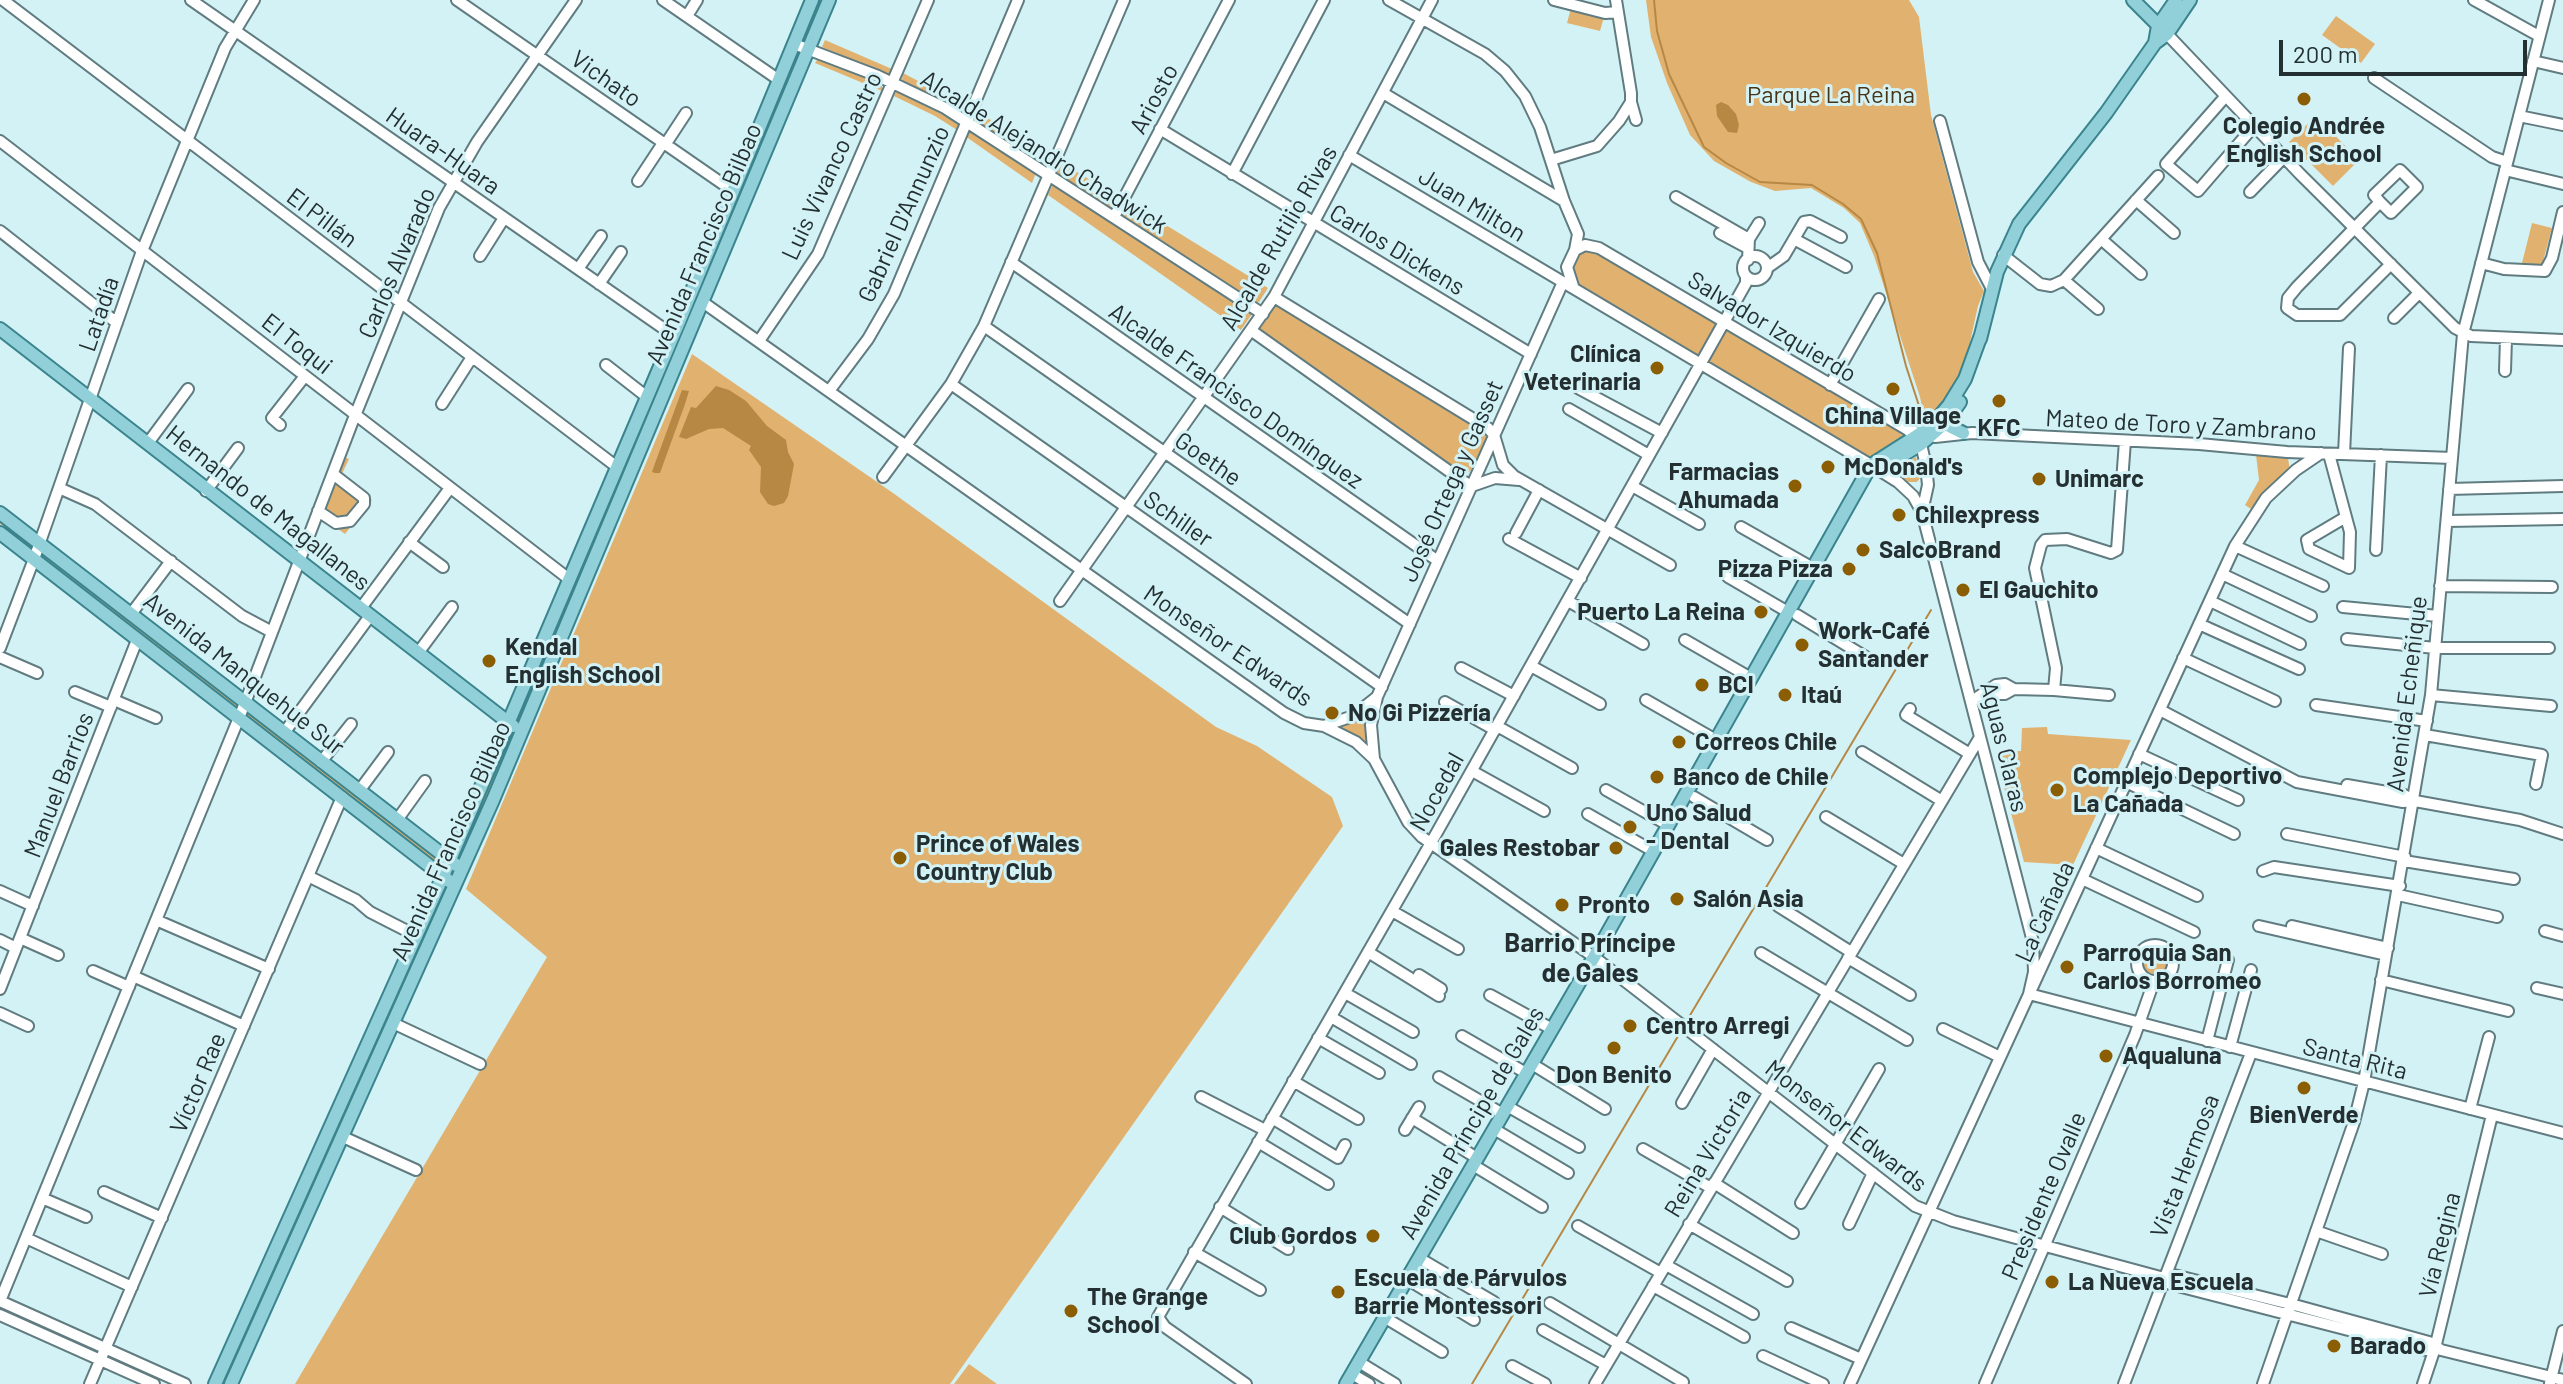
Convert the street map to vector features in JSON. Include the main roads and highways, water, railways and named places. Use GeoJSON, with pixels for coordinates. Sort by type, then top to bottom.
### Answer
{"type":"FeatureCollection","features":[{"type":"Feature","properties":{"kind":"main road","name":"Avenida Francisco Bilbao"},"geometry":{"type":"LineString","coordinates":[[215,1384],[450,861],[812,0]]}},
{"type":"Feature","properties":{"kind":"main road","name":"Avenida Francisco Bilbao"},"geometry":{"type":"LineString","coordinates":[[231,1384],[395,1024],[519,739],[829,0]]}},
{"type":"Feature","properties":{"kind":"main road"},"geometry":{"type":"LineString","coordinates":[[2133,0],[2162,30]]}},
{"type":"Feature","properties":{"kind":"main road"},"geometry":{"type":"LineString","coordinates":[[1963,433],[1950,425],[1950,418],[1971,381],[2003,255],[2026,213],[2106,113],[2155,43],[2176,0]]}},
{"type":"Feature","properties":{"kind":"main road"},"geometry":{"type":"LineString","coordinates":[[2162,30],[2190,0]]}},
{"type":"Feature","properties":{"kind":"main road"},"geometry":{"type":"LineString","coordinates":[[697,278],[697,291],[704,303]]}},
{"type":"Feature","properties":{"kind":"main road","name":"Hernando de Magallanes"},"geometry":{"type":"LineString","coordinates":[[0,329],[508,723],[516,730],[519,739]]}},
{"type":"Feature","properties":{"kind":"main road"},"geometry":{"type":"LineString","coordinates":[[1919,436],[1949,405],[1965,379],[1981,335]]}},
{"type":"Feature","properties":{"kind":"main road"},"geometry":{"type":"LineString","coordinates":[[1919,436],[1950,418]]}},
{"type":"Feature","properties":{"kind":"main road","name":"Avenida Príncipe de Gales"},"geometry":{"type":"LineString","coordinates":[[1352,1373],[1594,957],[1751,678],[1792,614],[1813,568],[1871,465],[1888,464],[1919,436]]}},
{"type":"Feature","properties":{"kind":"main road","name":"Avenida Manquehue Sur"},"geometry":{"type":"LineString","coordinates":[[0,513],[462,869]]}},
{"type":"Feature","properties":{"kind":"main road","name":"Avenida Manquehue Sur"},"geometry":{"type":"LineString","coordinates":[[0,533],[455,885]]}},
{"type":"Feature","properties":{"kind":"waterway"},"geometry":{"type":"LineString","coordinates":[[1654,0],[1657,31],[1669,74],[1704,147],[1760,182],[1812,185],[1861,219],[1877,253],[1921,412]]}},
{"type":"Feature","properties":{"kind":"waterway"},"geometry":{"type":"LineString","coordinates":[[1686,1022],[1931,610]]}},
{"type":"Feature","properties":{"kind":"waterway"},"geometry":{"type":"LineString","coordinates":[[1472,1384],[1681,1031]]}},
{"type":"Feature","properties":{"kind":"place","name":"Colegio Andrée English School"},"geometry":{"type":"Point","coordinates":[2304,99]}},
{"type":"Feature","properties":{"kind":"place","name":"Clínica Veterinaria"},"geometry":{"type":"Point","coordinates":[1657,368]}},
{"type":"Feature","properties":{"kind":"place","name":"China Village"},"geometry":{"type":"Point","coordinates":[1893,389]}},
{"type":"Feature","properties":{"kind":"place","name":"KFC"},"geometry":{"type":"Point","coordinates":[1999,401]}},
{"type":"Feature","properties":{"kind":"place","name":"McDonald's"},"geometry":{"type":"Point","coordinates":[1828,467]}},
{"type":"Feature","properties":{"kind":"place","name":"Unimarc"},"geometry":{"type":"Point","coordinates":[2039,479]}},
{"type":"Feature","properties":{"kind":"place","name":"Farmacias Ahumada"},"geometry":{"type":"Point","coordinates":[1795,486]}},
{"type":"Feature","properties":{"kind":"place","name":"Chilexpress"},"geometry":{"type":"Point","coordinates":[1899,515]}},
{"type":"Feature","properties":{"kind":"place","name":"SalcoBrand"},"geometry":{"type":"Point","coordinates":[1863,550]}},
{"type":"Feature","properties":{"kind":"place","name":"Pizza Pizza"},"geometry":{"type":"Point","coordinates":[1849,569]}},
{"type":"Feature","properties":{"kind":"place","name":"El Gauchito"},"geometry":{"type":"Point","coordinates":[1963,590]}},
{"type":"Feature","properties":{"kind":"place","name":"Puerto La Reina"},"geometry":{"type":"Point","coordinates":[1761,612]}},
{"type":"Feature","properties":{"kind":"place","name":"Work-Café Santander"},"geometry":{"type":"Point","coordinates":[1802,645]}},
{"type":"Feature","properties":{"kind":"place","name":"Kendal English School"},"geometry":{"type":"Point","coordinates":[489,661]}},
{"type":"Feature","properties":{"kind":"place","name":"BCI"},"geometry":{"type":"Point","coordinates":[1702,685]}},
{"type":"Feature","properties":{"kind":"place","name":"Itaú"},"geometry":{"type":"Point","coordinates":[1785,695]}},
{"type":"Feature","properties":{"kind":"place","name":"No Gi Pizzería"},"geometry":{"type":"Point","coordinates":[1332,713]}},
{"type":"Feature","properties":{"kind":"place","name":"Correos Chile"},"geometry":{"type":"Point","coordinates":[1679,742]}},
{"type":"Feature","properties":{"kind":"place","name":"Banco de Chile"},"geometry":{"type":"Point","coordinates":[1657,777]}},
{"type":"Feature","properties":{"kind":"place","name":"Complejo Deportivo La Cañada"},"geometry":{"type":"Point","coordinates":[2057,790]}},
{"type":"Feature","properties":{"kind":"place","name":"Uno Salud - Dental"},"geometry":{"type":"Point","coordinates":[1630,827]}},
{"type":"Feature","properties":{"kind":"place","name":"Gales Restobar"},"geometry":{"type":"Point","coordinates":[1616,848]}},
{"type":"Feature","properties":{"kind":"place","name":"Prince of Wales Country Club"},"geometry":{"type":"Point","coordinates":[900,858]}},
{"type":"Feature","properties":{"kind":"place","name":"Salón Asia"},"geometry":{"type":"Point","coordinates":[1677,899]}},
{"type":"Feature","properties":{"kind":"place","name":"Pronto"},"geometry":{"type":"Point","coordinates":[1562,905]}},
{"type":"Feature","properties":{"kind":"place","name":"Parroquia San Carlos Borromeo"},"geometry":{"type":"Point","coordinates":[2067,967]}},
{"type":"Feature","properties":{"kind":"place","name":"Centro Arregi"},"geometry":{"type":"Point","coordinates":[1630,1026]}},
{"type":"Feature","properties":{"kind":"place","name":"Don Benito"},"geometry":{"type":"Point","coordinates":[1614,1048]}},
{"type":"Feature","properties":{"kind":"place","name":"Aqualuna"},"geometry":{"type":"Point","coordinates":[2106,1056]}},
{"type":"Feature","properties":{"kind":"place","name":"BienVerde"},"geometry":{"type":"Point","coordinates":[2304,1088]}},
{"type":"Feature","properties":{"kind":"place","name":"Club Gordos"},"geometry":{"type":"Point","coordinates":[1373,1236]}},
{"type":"Feature","properties":{"kind":"place","name":"La Nueva Escuela"},"geometry":{"type":"Point","coordinates":[2052,1282]}},
{"type":"Feature","properties":{"kind":"place","name":"Escuela de Párvulos Barrie Montessori"},"geometry":{"type":"Point","coordinates":[1338,1292]}},
{"type":"Feature","properties":{"kind":"place","name":"The Grange School"},"geometry":{"type":"Point","coordinates":[1071,1311]}},
{"type":"Feature","properties":{"kind":"place","name":"Barado"},"geometry":{"type":"Point","coordinates":[2334,1346]}},
{"type":"Feature","properties":{"kind":"district","name":"Barrio Príncipe de Gales"},"geometry":{"type":"Point","coordinates":[1590,958]}},
{"type":"Feature","properties":{"kind":"park label","name":"Parque La Reina"},"geometry":{"type":"Point","coordinates":[1831,95]}}]}
